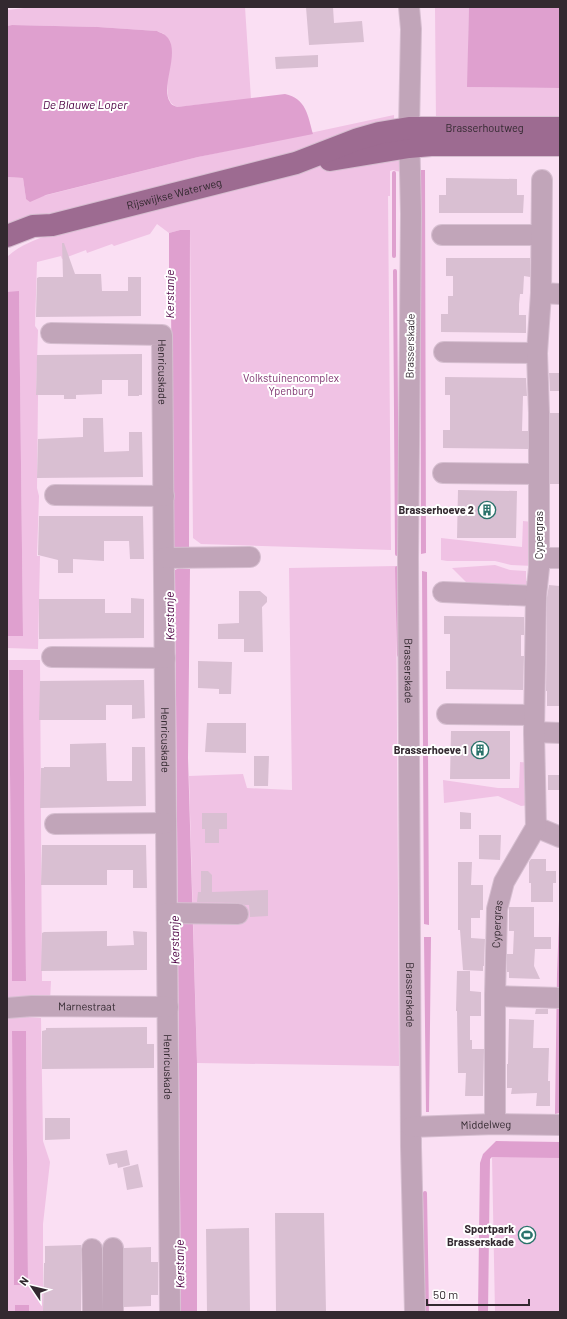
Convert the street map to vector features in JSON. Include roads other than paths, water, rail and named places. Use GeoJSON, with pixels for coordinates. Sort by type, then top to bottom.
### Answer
{"type":"FeatureCollection","features":[{"type":"Feature","properties":{"kind":"main road","name":"Brasserhoutweg"},"geometry":{"type":"LineString","coordinates":[[409,137],[560,128]]}},
{"type":"Feature","properties":{"kind":"main road","name":"Brasserhoutweg"},"geometry":{"type":"LineString","coordinates":[[409,137],[431,145],[560,145]]}},
{"type":"Feature","properties":{"kind":"main road","name":"Rijswijkse Waterweg"},"geometry":{"type":"LineString","coordinates":[[7,236],[33,226],[52,225],[296,163],[337,159],[409,137]]}},
{"type":"Feature","properties":{"kind":"main road","name":"Rijswijkse Waterweg"},"geometry":{"type":"LineString","coordinates":[[7,250],[52,225]]}},
{"type":"Feature","properties":{"kind":"street","name":"Brasserskade"},"geometry":{"type":"LineString","coordinates":[[409,7],[411,29],[409,137],[411,222],[408,566],[411,1126],[415,1312]]}},
{"type":"Feature","properties":{"kind":"street","name":"Brasserskade"},"geometry":{"type":"LineString","coordinates":[[411,29],[419,7]]}},
{"type":"Feature","properties":{"kind":"street","name":"Cypergras"},"geometry":{"type":"LineString","coordinates":[[495,1124],[497,909],[504,882],[536,827],[534,724],[536,596],[539,558],[538,353],[550,294],[541,235],[542,180]]}},
{"type":"Feature","properties":{"kind":"street"},"geometry":{"type":"LineString","coordinates":[[442,235],[541,235]]}},
{"type":"Feature","properties":{"kind":"street","name":"Henricuskade"},"geometry":{"type":"LineString","coordinates":[[51,333],[162,335],[166,823],[180,913],[168,1007],[170,1312]]}},
{"type":"Feature","properties":{"kind":"street"},"geometry":{"type":"LineString","coordinates":[[444,352],[538,353]]}},
{"type":"Feature","properties":{"kind":"street"},"geometry":{"type":"LineString","coordinates":[[443,473],[539,474]]}},
{"type":"Feature","properties":{"kind":"street"},"geometry":{"type":"LineString","coordinates":[[55,495],[164,496]]}},
{"type":"Feature","properties":{"kind":"street"},"geometry":{"type":"LineString","coordinates":[[164,558],[250,557]]}},
{"type":"Feature","properties":{"kind":"street"},"geometry":{"type":"LineString","coordinates":[[539,558],[560,558]]}},
{"type":"Feature","properties":{"kind":"street"},"geometry":{"type":"LineString","coordinates":[[443,592],[536,596]]}},
{"type":"Feature","properties":{"kind":"street"},"geometry":{"type":"LineString","coordinates":[[52,657],[165,658]]}},
{"type":"Feature","properties":{"kind":"street"},"geometry":{"type":"LineString","coordinates":[[447,714],[534,724],[560,733]]}},
{"type":"Feature","properties":{"kind":"street"},"geometry":{"type":"LineString","coordinates":[[55,824],[166,823]]}},
{"type":"Feature","properties":{"kind":"street"},"geometry":{"type":"LineString","coordinates":[[536,827],[560,837]]}},
{"type":"Feature","properties":{"kind":"street"},"geometry":{"type":"LineString","coordinates":[[180,913],[238,914]]}},
{"type":"Feature","properties":{"kind":"street"},"geometry":{"type":"LineString","coordinates":[[495,996],[555,998]]}},
{"type":"Feature","properties":{"kind":"street","name":"Marnestraat"},"geometry":{"type":"LineString","coordinates":[[7,1008],[32,1006],[168,1007]]}},
{"type":"Feature","properties":{"kind":"street","name":"Middelweg"},"geometry":{"type":"LineString","coordinates":[[411,1126],[495,1124],[560,1125]]}},
{"type":"Feature","properties":{"kind":"street"},"geometry":{"type":"LineString","coordinates":[[92,1249],[92,1302],[113,1302],[113,1248]]}},
{"type":"Feature","properties":{"kind":"water"},"geometry":{"type":"Polygon","coordinates":[[[469,7],[560,7],[560,88],[467,87],[469,7]]]}},
{"type":"Feature","properties":{"kind":"water","name":"De Blauwe Loper"},"geometry":{"type":"Polygon","coordinates":[[[7,26],[98,27],[157,31],[168,38],[171,45],[172,53],[167,88],[168,96],[172,105],[177,107],[285,94],[298,99],[302,104],[307,114],[313,134],[198,157],[46,195],[30,202],[26,199],[23,178],[7,177],[7,26]]]}},
{"type":"Feature","properties":{"kind":"water"},"geometry":{"type":"Polygon","coordinates":[[[420,170],[425,170],[426,553],[421,554],[420,170]]]}},
{"type":"Feature","properties":{"kind":"water","name":"Kerstanje"},"geometry":{"type":"Polygon","coordinates":[[[180,230],[190,230],[189,549],[174,549],[171,311],[169,310],[169,233],[180,230]]]}},
{"type":"Feature","properties":{"kind":"water"},"geometry":{"type":"Polygon","coordinates":[[[19,291],[23,636],[8,636],[7,292],[19,291]]]}},
{"type":"Feature","properties":{"kind":"water"},"geometry":{"type":"Polygon","coordinates":[[[179,568],[190,569],[188,758],[197,1063],[197,1312],[181,1312],[175,570],[179,568]]]}},
{"type":"Feature","properties":{"kind":"water"},"geometry":{"type":"Polygon","coordinates":[[[422,571],[427,572],[429,925],[424,924],[422,571]]]}},
{"type":"Feature","properties":{"kind":"water"},"geometry":{"type":"Polygon","coordinates":[[[9,670],[23,670],[26,981],[12,981],[9,670]]]}},
{"type":"Feature","properties":{"kind":"water"},"geometry":{"type":"Polygon","coordinates":[[[560,892],[560,1113],[555,1114],[557,974],[560,892]]]}},
{"type":"Feature","properties":{"kind":"water"},"geometry":{"type":"Polygon","coordinates":[[[424,937],[431,937],[429,1112],[426,1112],[424,937]]]}},
{"type":"Feature","properties":{"kind":"water"},"geometry":{"type":"Polygon","coordinates":[[[12,1031],[26,1031],[28,1285],[14,1285],[12,1031]]]}},
{"type":"Feature","properties":{"kind":"water"},"geometry":{"type":"Polygon","coordinates":[[[496,1141],[560,1142],[560,1158],[492,1157],[490,1159],[488,1312],[478,1312],[480,1163],[483,1154],[496,1141]]]}},
{"type":"Feature","properties":{"kind":"water"},"geometry":{"type":"Polygon","coordinates":[[[15,1305],[29,1305],[29,1312],[15,1312],[15,1305]]]}},
{"type":"Feature","properties":{"kind":"waterway"},"geometry":{"type":"LineString","coordinates":[[394,173],[394,256]]}},
{"type":"Feature","properties":{"kind":"waterway"},"geometry":{"type":"LineString","coordinates":[[395,271],[397,554]]}},
{"type":"Feature","properties":{"kind":"waterway"},"geometry":{"type":"LineString","coordinates":[[397,568],[399,655]]}},
{"type":"Feature","properties":{"kind":"waterway"},"geometry":{"type":"LineString","coordinates":[[425,1193],[427,1312]]}},
{"type":"Feature","properties":{"kind":"place","name":"Brasserhoeve 2"},"geometry":{"type":"Point","coordinates":[487,510]}},
{"type":"Feature","properties":{"kind":"place","name":"Brasserhoeve 1"},"geometry":{"type":"Point","coordinates":[480,750]}},
{"type":"Feature","properties":{"kind":"place","name":"Sportpark Brasserskade"},"geometry":{"type":"Point","coordinates":[527,1235]}},
{"type":"Feature","properties":{"kind":"park label","name":"Volkstuinencomplex Ypenburg"},"geometry":{"type":"Point","coordinates":[291,384]}}]}
